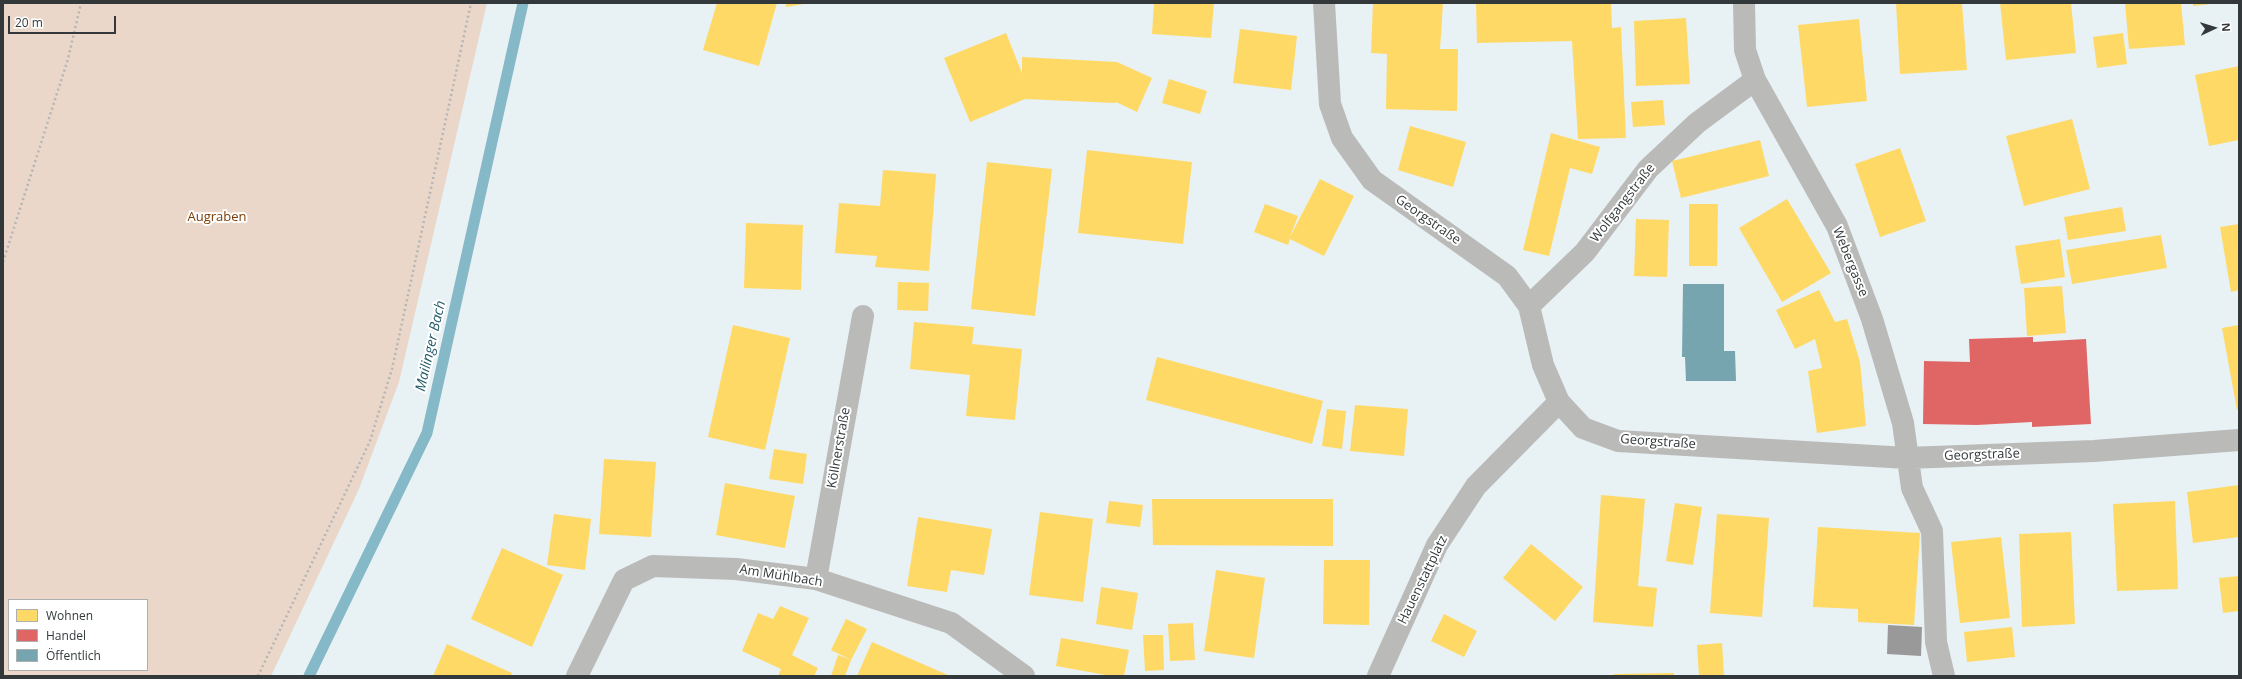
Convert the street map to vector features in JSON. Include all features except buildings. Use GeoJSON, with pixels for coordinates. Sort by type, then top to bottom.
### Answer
{"type":"FeatureCollection","features":[{"type":"Feature","properties":{"kind":"street","name":"Georgstraße"},"geometry":{"type":"LineString","coordinates":[[1324,3],[1330,104],[1342,138],[1372,180],[1507,276],[1529,306],[1543,365],[1559,402],[1583,428],[1618,440],[1907,458],[2094,451],[2239,440]]}},
{"type":"Feature","properties":{"kind":"street"},"geometry":{"type":"LineString","coordinates":[[1744,3],[1745,50],[1755,80]]}},
{"type":"Feature","properties":{"kind":"street","name":"Wolfgangstraße"},"geometry":{"type":"LineString","coordinates":[[1529,306],[1585,252],[1648,169],[1696,123],[1755,80]]}},
{"type":"Feature","properties":{"kind":"street","name":"Webergasse"},"geometry":{"type":"LineString","coordinates":[[1755,80],[1836,226],[1872,319],[1902,423],[1912,488],[1932,531],[1936,642],[1944,676]]}},
{"type":"Feature","properties":{"kind":"street","name":"Köllnerstraße"},"geometry":{"type":"LineString","coordinates":[[816,579],[863,316]]}},
{"type":"Feature","properties":{"kind":"street","name":"Hauenstattplatz"},"geometry":{"type":"LineString","coordinates":[[1378,676],[1437,545],[1476,486],[1559,402]]}},
{"type":"Feature","properties":{"kind":"street","name":"Am Mühlbach"},"geometry":{"type":"LineString","coordinates":[[578,676],[624,580],[653,566],[736,568],[816,579],[951,623],[1024,676]]}},
{"type":"Feature","properties":{"kind":"path"},"geometry":{"type":"LineString","coordinates":[[3,262],[68,59],[81,3]]}},
{"type":"Feature","properties":{"kind":"path"},"geometry":{"type":"LineString","coordinates":[[258,676],[370,440],[392,369],[471,3]]}},
{"type":"Feature","properties":{"kind":"green space","name":"Augraben"},"geometry":{"type":"Polygon","coordinates":[[[3,3],[487,3],[399,382],[359,489],[271,676],[3,676],[3,3]]]}},
{"type":"Feature","properties":{"kind":"waterway","name":"Mailinger Bach"},"geometry":{"type":"LineString","coordinates":[[309,676],[427,433],[523,3]]}}]}
